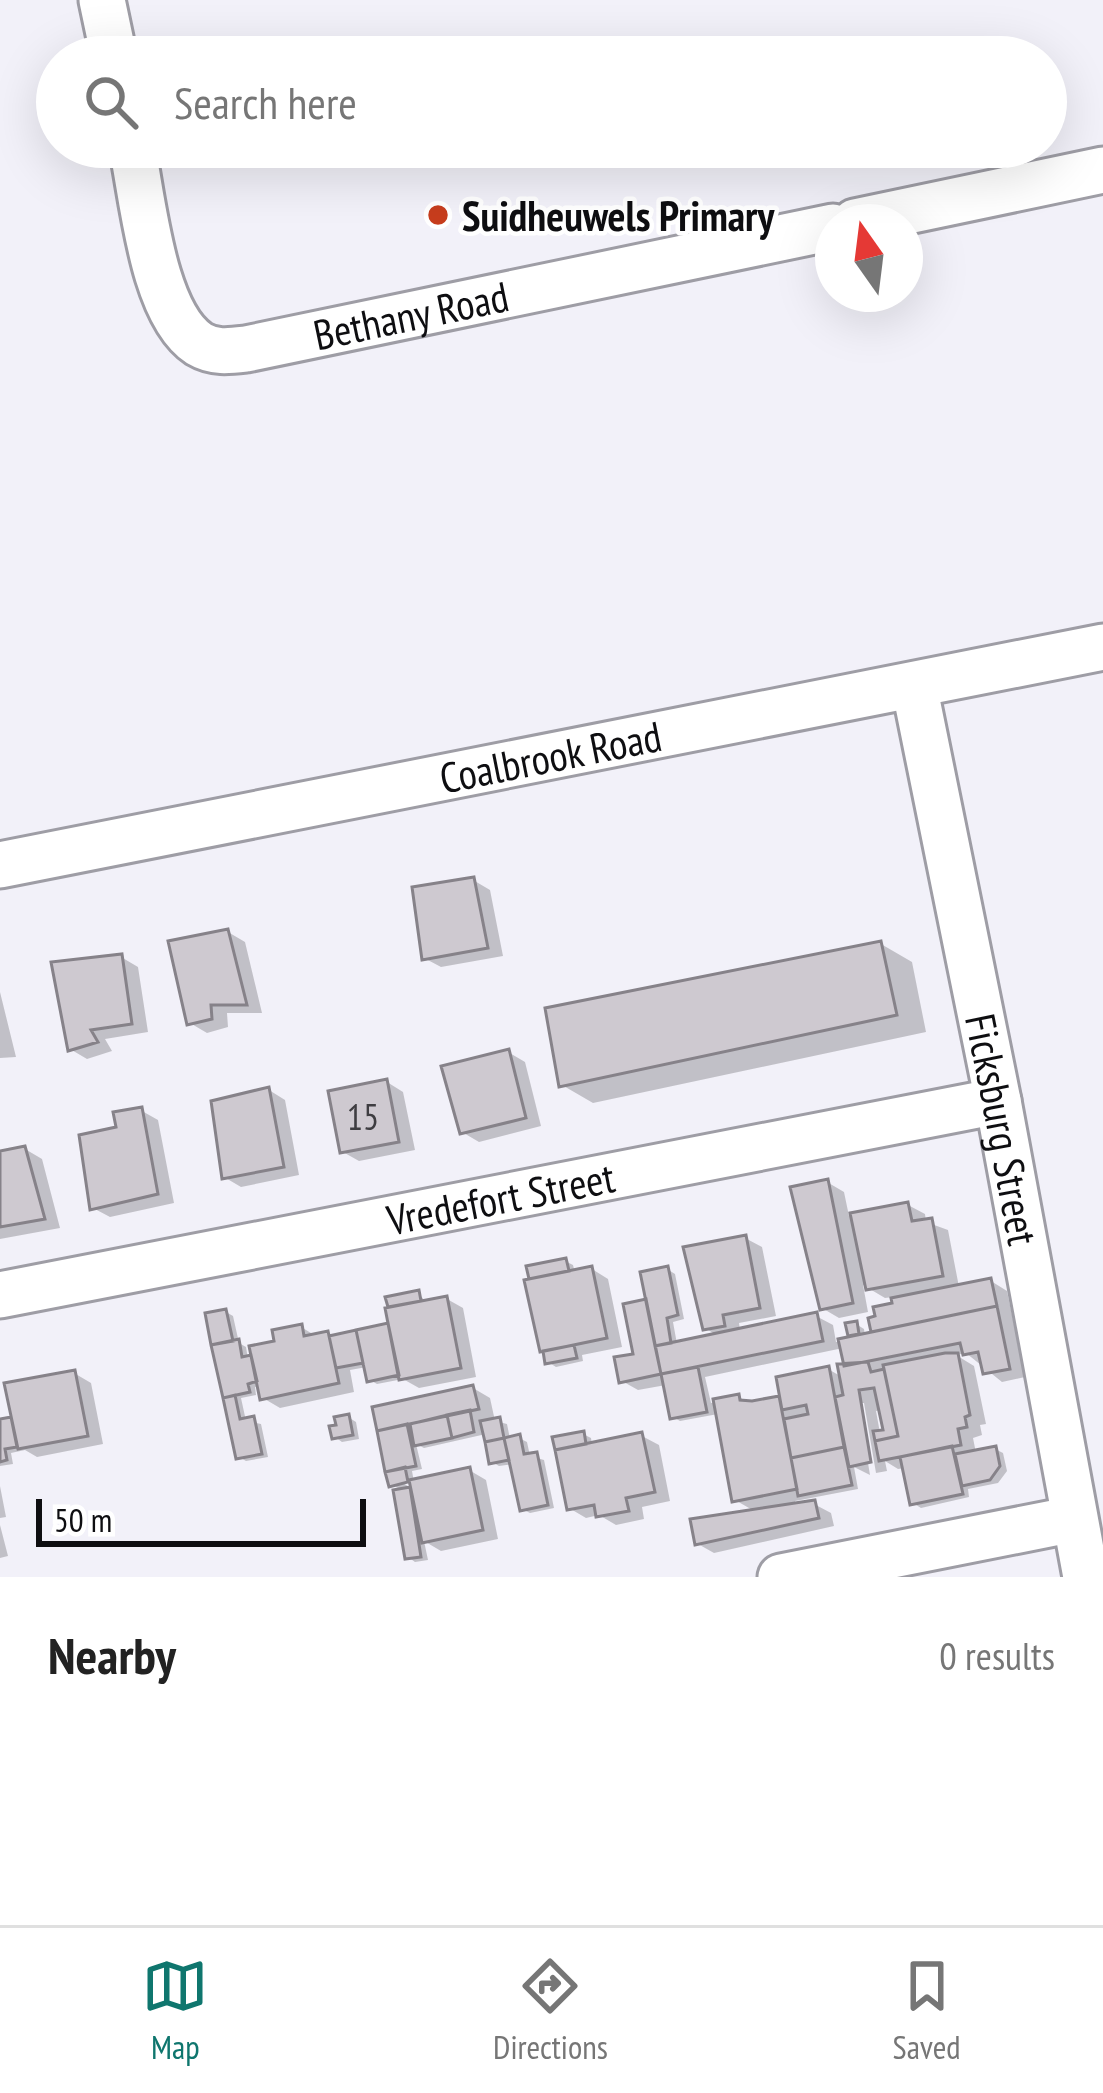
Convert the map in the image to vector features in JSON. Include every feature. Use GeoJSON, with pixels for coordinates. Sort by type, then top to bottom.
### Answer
{"type":"FeatureCollection","features":[{"type":"Feature","properties":{"kind":"street"},"geometry":{"type":"LineString","coordinates":[[102,0],[110,36]]}},
{"type":"Feature","properties":{"kind":"street","name":"Bethany Road"},"geometry":{"type":"LineString","coordinates":[[137,168],[171,310],[200,344],[218,352],[246,350],[815,230]]}},
{"type":"Feature","properties":{"kind":"street"},"geometry":{"type":"LineString","coordinates":[[923,208],[1103,170]]}},
{"type":"Feature","properties":{"kind":"street","name":"Coalbrook Road"},"geometry":{"type":"LineString","coordinates":[[0,865],[1103,647]]}},
{"type":"Feature","properties":{"kind":"street","name":"Ficksburg Street"},"geometry":{"type":"LineString","coordinates":[[914,685],[998,1101],[1086,1577]]}},
{"type":"Feature","properties":{"kind":"street","name":"Vredefort Street"},"geometry":{"type":"LineString","coordinates":[[0,1295],[998,1101]]}},
{"type":"Feature","properties":{"kind":"street"},"geometry":{"type":"LineString","coordinates":[[781,1577],[1074,1519]]}},
{"type":"Feature","properties":{"kind":"building"},"geometry":{"type":"Polygon","coordinates":[[[474,877],[488,948],[422,960],[412,887],[474,877]]]}},
{"type":"Feature","properties":{"kind":"building"},"geometry":{"type":"Polygon","coordinates":[[[228,929],[247,1005],[211,1005],[212,1019],[187,1025],[168,941],[228,929]]]}},
{"type":"Feature","properties":{"kind":"building"},"geometry":{"type":"Polygon","coordinates":[[[881,941],[897,1015],[559,1087],[545,1008],[881,941]]]}},
{"type":"Feature","properties":{"kind":"building"},"geometry":{"type":"Polygon","coordinates":[[[122,954],[132,1024],[91,1030],[98,1042],[68,1051],[51,962],[122,954]]]}},
{"type":"Feature","properties":{"kind":"building"},"geometry":{"type":"Polygon","coordinates":[[[509,1049],[526,1118],[460,1134],[441,1066],[509,1049]]]}},
{"type":"Feature","properties":{"kind":"building"},"geometry":{"type":"Polygon","coordinates":[[[387,1079],[399,1142],[340,1153],[328,1091],[387,1079]]]}},
{"type":"Feature","properties":{"kind":"building"},"geometry":{"type":"Polygon","coordinates":[[[269,1087],[284,1167],[222,1179],[211,1101],[269,1087]]]}},
{"type":"Feature","properties":{"kind":"building"},"geometry":{"type":"Polygon","coordinates":[[[142,1107],[158,1194],[90,1210],[79,1135],[116,1127],[113,1112],[142,1107]]]}},
{"type":"Feature","properties":{"kind":"building"},"geometry":{"type":"Polygon","coordinates":[[[25,1146],[45,1219],[0,1227],[0,1151],[25,1146]]]}},
{"type":"Feature","properties":{"kind":"building"},"geometry":{"type":"Polygon","coordinates":[[[828,1179],[853,1303],[820,1310],[790,1187],[828,1179]]]}},
{"type":"Feature","properties":{"kind":"building"},"geometry":{"type":"Polygon","coordinates":[[[908,1202],[912,1221],[932,1218],[943,1276],[866,1290],[850,1213],[908,1202]]]}},
{"type":"Feature","properties":{"kind":"building"},"geometry":{"type":"Polygon","coordinates":[[[746,1235],[760,1308],[723,1315],[725,1326],[703,1330],[683,1247],[746,1235]]]}},
{"type":"Feature","properties":{"kind":"building"},"geometry":{"type":"Polygon","coordinates":[[[566,1258],[569,1271],[529,1279],[526,1266],[566,1258]]]}},
{"type":"Feature","properties":{"kind":"building"},"geometry":{"type":"Polygon","coordinates":[[[592,1266],[607,1338],[540,1352],[524,1280],[592,1266]]]}},
{"type":"Feature","properties":{"kind":"building"},"geometry":{"type":"Polygon","coordinates":[[[668,1266],[678,1315],[667,1318],[671,1343],[655,1346],[640,1272],[668,1266]]]}},
{"type":"Feature","properties":{"kind":"building"},"geometry":{"type":"Polygon","coordinates":[[[991,1278],[997,1306],[871,1332],[868,1318],[875,1316],[873,1307],[892,1303],[891,1298],[991,1278]]]}},
{"type":"Feature","properties":{"kind":"building"},"geometry":{"type":"Polygon","coordinates":[[[419,1290],[421,1301],[388,1307],[385,1297],[419,1290]]]}},
{"type":"Feature","properties":{"kind":"building"},"geometry":{"type":"Polygon","coordinates":[[[447,1296],[461,1368],[399,1380],[385,1308],[447,1296]]]}},
{"type":"Feature","properties":{"kind":"building"},"geometry":{"type":"Polygon","coordinates":[[[646,1299],[661,1374],[619,1383],[614,1357],[633,1354],[623,1304],[646,1299]]]}},
{"type":"Feature","properties":{"kind":"building"},"geometry":{"type":"Polygon","coordinates":[[[997,1306],[1010,1369],[983,1374],[978,1352],[963,1355],[960,1343],[844,1366],[838,1339],[997,1306]]]}},
{"type":"Feature","properties":{"kind":"building"},"geometry":{"type":"Polygon","coordinates":[[[226,1309],[233,1341],[211,1345],[205,1313],[226,1309]]]}},
{"type":"Feature","properties":{"kind":"building"},"geometry":{"type":"Polygon","coordinates":[[[817,1312],[823,1341],[661,1374],[655,1346],[817,1312]]]}},
{"type":"Feature","properties":{"kind":"building"},"geometry":{"type":"Polygon","coordinates":[[[857,1321],[859,1334],[848,1336],[845,1323],[857,1321]]]}},
{"type":"Feature","properties":{"kind":"building"},"geometry":{"type":"Polygon","coordinates":[[[388,1323],[399,1375],[367,1382],[356,1330],[388,1323]]]}},
{"type":"Feature","properties":{"kind":"building"},"geometry":{"type":"Polygon","coordinates":[[[302,1324],[304,1336],[328,1331],[339,1383],[260,1400],[249,1346],[274,1341],[272,1330],[302,1324]]]}},
{"type":"Feature","properties":{"kind":"building"},"geometry":{"type":"Polygon","coordinates":[[[356,1330],[363,1363],[336,1368],[329,1336],[356,1330]]]}},
{"type":"Feature","properties":{"kind":"building"},"geometry":{"type":"Polygon","coordinates":[[[239,1339],[242,1357],[251,1355],[257,1381],[248,1384],[250,1392],[223,1398],[211,1345],[239,1339]]]}},
{"type":"Feature","properties":{"kind":"building"},"geometry":{"type":"Polygon","coordinates":[[[574,1345],[577,1358],[545,1364],[543,1351],[574,1345]]]}},
{"type":"Feature","properties":{"kind":"building"},"geometry":{"type":"Polygon","coordinates":[[[958,1353],[970,1415],[965,1417],[967,1427],[958,1429],[961,1445],[879,1461],[875,1441],[898,1436],[883,1365],[958,1353]]]}},
{"type":"Feature","properties":{"kind":"building"},"geometry":{"type":"Polygon","coordinates":[[[868,1362],[871,1372],[884,1369],[898,1436],[875,1441],[873,1431],[883,1430],[874,1388],[859,1390],[871,1462],[849,1467],[835,1397],[843,1395],[837,1364],[868,1362]]]}},
{"type":"Feature","properties":{"kind":"building"},"geometry":{"type":"Polygon","coordinates":[[[829,1366],[844,1447],[791,1458],[784,1419],[808,1414],[806,1405],[782,1410],[776,1377],[829,1366]]]}},
{"type":"Feature","properties":{"kind":"building"},"geometry":{"type":"Polygon","coordinates":[[[698,1367],[707,1412],[670,1419],[661,1374],[698,1367]]]}},
{"type":"Feature","properties":{"kind":"building"},"geometry":{"type":"Polygon","coordinates":[[[75,1370],[88,1436],[18,1449],[4,1383],[75,1370]]]}},
{"type":"Feature","properties":{"kind":"building"},"geometry":{"type":"Polygon","coordinates":[[[473,1385],[479,1409],[377,1431],[372,1407],[473,1385]]]}},
{"type":"Feature","properties":{"kind":"building"},"geometry":{"type":"Polygon","coordinates":[[[739,1394],[740,1400],[752,1401],[779,1396],[797,1489],[732,1502],[713,1399],[739,1394]]]}},
{"type":"Feature","properties":{"kind":"building"},"geometry":{"type":"Polygon","coordinates":[[[235,1395],[240,1419],[254,1416],[262,1454],[236,1459],[223,1398],[235,1395]]]}},
{"type":"Feature","properties":{"kind":"building"},"geometry":{"type":"Polygon","coordinates":[[[470,1410],[474,1432],[452,1438],[447,1415],[470,1410]]]}},
{"type":"Feature","properties":{"kind":"building"},"geometry":{"type":"Polygon","coordinates":[[[349,1414],[353,1435],[332,1439],[329,1426],[336,1425],[334,1417],[349,1414]]]}},
{"type":"Feature","properties":{"kind":"building"},"geometry":{"type":"Polygon","coordinates":[[[447,1415],[452,1438],[414,1446],[410,1424],[447,1415]]]}},
{"type":"Feature","properties":{"kind":"building"},"geometry":{"type":"Polygon","coordinates":[[[11,1417],[17,1447],[5,1449],[7,1460],[0,1462],[0,1419],[11,1417]]]}},
{"type":"Feature","properties":{"kind":"building"},"geometry":{"type":"Polygon","coordinates":[[[500,1417],[504,1438],[485,1442],[480,1421],[500,1417]]]}},
{"type":"Feature","properties":{"kind":"building"},"geometry":{"type":"Polygon","coordinates":[[[407,1424],[416,1466],[385,1472],[377,1431],[407,1424]]]}},
{"type":"Feature","properties":{"kind":"building"},"geometry":{"type":"Polygon","coordinates":[[[584,1431],[586,1444],[555,1450],[552,1437],[584,1431]]]}},
{"type":"Feature","properties":{"kind":"building"},"geometry":{"type":"Polygon","coordinates":[[[642,1432],[655,1492],[626,1498],[629,1511],[596,1517],[594,1505],[567,1510],[555,1450],[642,1432]]]}},
{"type":"Feature","properties":{"kind":"building"},"geometry":{"type":"Polygon","coordinates":[[[520,1434],[524,1454],[537,1452],[548,1505],[520,1511],[504,1438],[520,1434]]]}},
{"type":"Feature","properties":{"kind":"building"},"geometry":{"type":"Polygon","coordinates":[[[504,1438],[509,1460],[489,1464],[485,1442],[504,1438]]]}},
{"type":"Feature","properties":{"kind":"building"},"geometry":{"type":"Polygon","coordinates":[[[952,1446],[963,1494],[910,1505],[900,1457],[952,1446]]]}},
{"type":"Feature","properties":{"kind":"building"},"geometry":{"type":"Polygon","coordinates":[[[996,1446],[1000,1466],[990,1480],[962,1486],[955,1454],[996,1446]]]}},
{"type":"Feature","properties":{"kind":"building"},"geometry":{"type":"Polygon","coordinates":[[[844,1447],[852,1485],[798,1496],[791,1458],[844,1447]]]}},
{"type":"Feature","properties":{"kind":"building"},"geometry":{"type":"Polygon","coordinates":[[[405,1467],[408,1482],[389,1487],[385,1472],[405,1467]]]}},
{"type":"Feature","properties":{"kind":"building"},"geometry":{"type":"Polygon","coordinates":[[[470,1467],[483,1530],[422,1543],[409,1480],[470,1467]]]}},
{"type":"Feature","properties":{"kind":"building"},"geometry":{"type":"Polygon","coordinates":[[[410,1487],[421,1557],[405,1559],[393,1490],[410,1487]]]}},
{"type":"Feature","properties":{"kind":"building"},"geometry":{"type":"Polygon","coordinates":[[[815,1500],[819,1518],[695,1545],[690,1519],[815,1500]]]}},
{"type":"Feature","properties":{"kind":"place","name":"Suidheuwels Primary"},"geometry":{"type":"Point","coordinates":[438,215]}}]}
